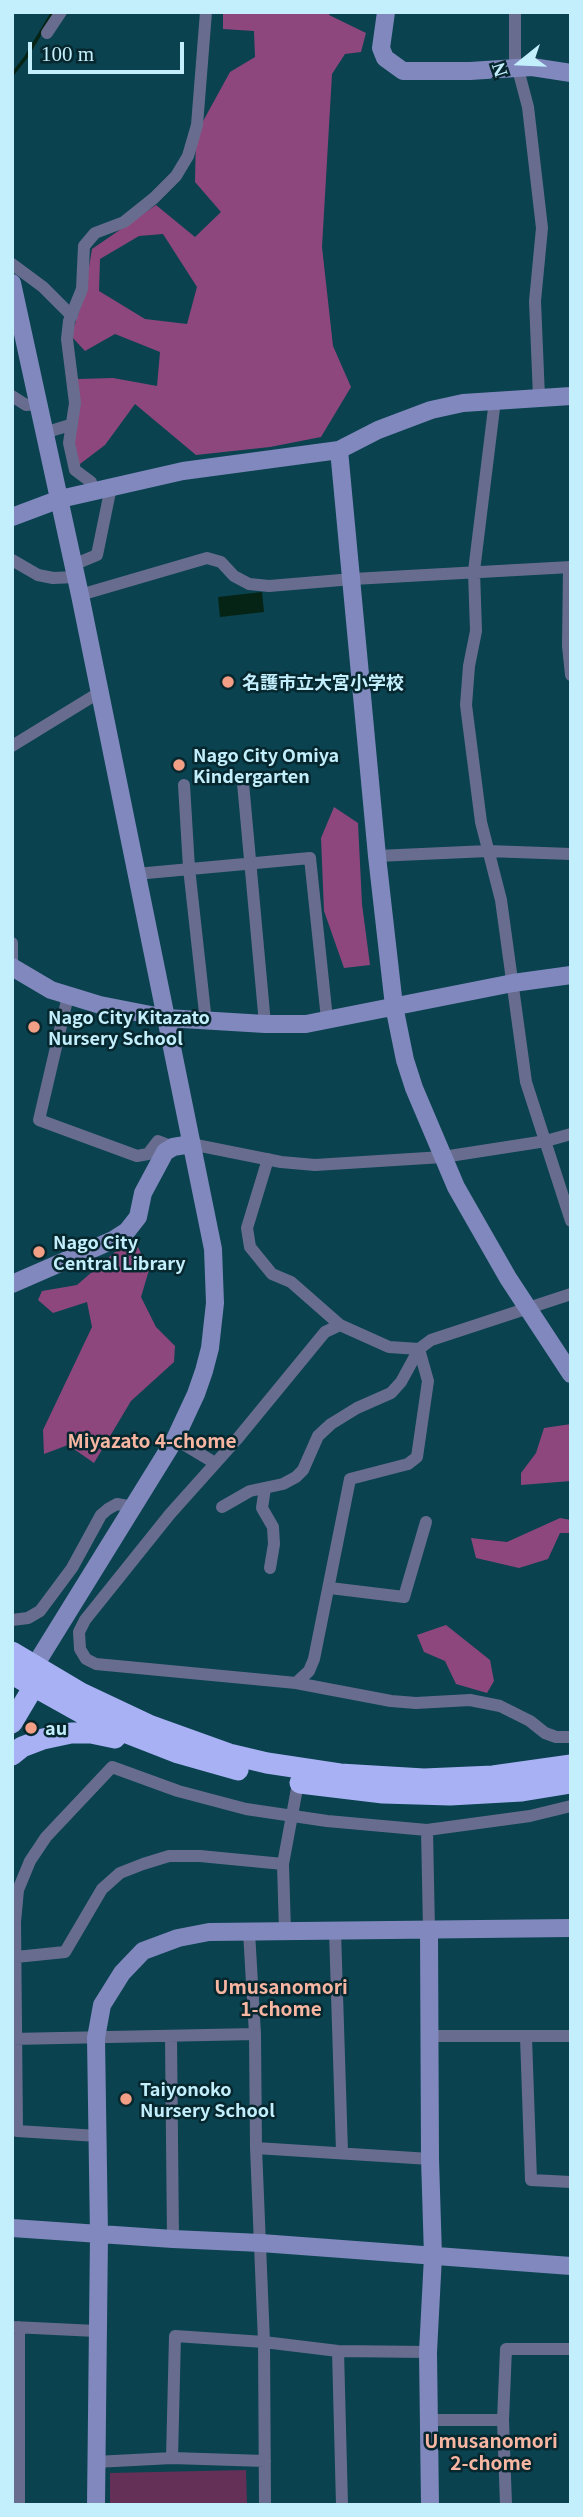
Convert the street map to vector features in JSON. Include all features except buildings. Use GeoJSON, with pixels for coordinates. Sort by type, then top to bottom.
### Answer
{"type":"FeatureCollection","features":[{"type":"Feature","properties":{"kind":"highway"},"geometry":{"type":"LineString","coordinates":[[12,1653],[23,1680],[12,1723]]}},
{"type":"Feature","properties":{"kind":"highway"},"geometry":{"type":"LineString","coordinates":[[23,1680],[89,1717],[145,1741],[208,1762],[298,1783],[383,1793],[450,1796],[522,1791],[571,1783]]}},
{"type":"Feature","properties":{"kind":"highway"},"geometry":{"type":"LineString","coordinates":[[23,1680],[229,1754],[306,1770],[381,1777],[457,1778],[571,1765]]}},
{"type":"Feature","properties":{"kind":"highway"},"geometry":{"type":"LineString","coordinates":[[12,1755],[22,1747],[43,1739],[71,1733],[102,1734],[127,1741],[145,1741]]}},
{"type":"Feature","properties":{"kind":"street"},"geometry":{"type":"LineString","coordinates":[[47,33],[61,12]]}},
{"type":"Feature","properties":{"kind":"street"},"geometry":{"type":"LineString","coordinates":[[93,491],[91,482],[75,470],[69,443],[75,403],[67,339],[69,321],[82,289],[84,246],[95,233],[124,222],[154,198],[176,176],[188,156],[197,125],[206,12]]}},
{"type":"Feature","properties":{"kind":"street"},"geometry":{"type":"LineString","coordinates":[[386,12],[381,48],[385,58],[403,71],[519,68],[571,73]]}},
{"type":"Feature","properties":{"kind":"street"},"geometry":{"type":"LineString","coordinates":[[515,12],[515,58],[528,107],[542,228],[535,301],[539,397]]}},
{"type":"Feature","properties":{"kind":"street"},"geometry":{"type":"LineString","coordinates":[[12,264],[43,287],[72,316]]}},
{"type":"Feature","properties":{"kind":"street"},"geometry":{"type":"LineString","coordinates":[[12,283],[80,595],[213,1249],[215,1303],[210,1348],[204,1371],[175,1439],[23,1680]]}},
{"type":"Feature","properties":{"kind":"street"},"geometry":{"type":"LineString","coordinates":[[12,396],[26,405],[37,404]]}},
{"type":"Feature","properties":{"kind":"street"},"geometry":{"type":"LineString","coordinates":[[12,518],[60,499],[183,471],[339,450],[391,425],[431,410],[463,403],[571,396]]}},
{"type":"Feature","properties":{"kind":"street"},"geometry":{"type":"LineString","coordinates":[[495,400],[474,572],[476,631],[469,666],[466,705],[481,822],[501,900],[526,1082],[571,1221]]}},
{"type":"Feature","properties":{"kind":"street"},"geometry":{"type":"LineString","coordinates":[[44,433],[70,425]]}},
{"type":"Feature","properties":{"kind":"street"},"geometry":{"type":"LineString","coordinates":[[339,450],[377,856],[394,1006],[414,1088],[443,1157],[486,1241],[571,1374]]}},
{"type":"Feature","properties":{"kind":"street"},"geometry":{"type":"LineString","coordinates":[[12,560],[37,575],[52,578],[75,571],[97,555],[111,487]]}},
{"type":"Feature","properties":{"kind":"street"},"geometry":{"type":"LineString","coordinates":[[80,595],[207,558],[221,562],[234,576],[249,584],[281,585],[570,567],[568,646],[571,675]]}},
{"type":"Feature","properties":{"kind":"street"},"geometry":{"type":"LineString","coordinates":[[12,746],[100,692]]}},
{"type":"Feature","properties":{"kind":"street"},"geometry":{"type":"LineString","coordinates":[[243,783],[265,1024]]}},
{"type":"Feature","properties":{"kind":"street"},"geometry":{"type":"LineString","coordinates":[[184,785],[189,868],[206,1022]]}},
{"type":"Feature","properties":{"kind":"street"},"geometry":{"type":"LineString","coordinates":[[377,856],[488,851],[571,854]]}},
{"type":"Feature","properties":{"kind":"street"},"geometry":{"type":"LineString","coordinates":[[136,874],[310,858],[327,1019]]}},
{"type":"Feature","properties":{"kind":"street"},"geometry":{"type":"LineString","coordinates":[[12,943],[13,968],[51,990],[100,1005],[166,1018],[206,1022],[306,1024],[513,983],[571,975]]}},
{"type":"Feature","properties":{"kind":"street"},"geometry":{"type":"LineString","coordinates":[[68,996],[39,1120],[137,1156],[149,1154],[158,1141],[173,1147]]}},
{"type":"Feature","properties":{"kind":"street"},"geometry":{"type":"LineString","coordinates":[[12,1284],[113,1240],[127,1231],[138,1217],[143,1192],[157,1164],[165,1152],[173,1147],[191,1144],[314,1165],[443,1157],[546,1141],[571,1134]]}},
{"type":"Feature","properties":{"kind":"street"},"geometry":{"type":"LineString","coordinates":[[268,1159],[247,1228],[250,1247],[272,1274],[291,1282],[340,1325],[388,1347],[419,1349]]}},
{"type":"Feature","properties":{"kind":"street"},"geometry":{"type":"LineString","coordinates":[[222,1507],[250,1491],[296,1477],[303,1470],[318,1436],[331,1424],[357,1408],[391,1393],[401,1382],[419,1349],[431,1340],[571,1294]]}},
{"type":"Feature","properties":{"kind":"street"},"geometry":{"type":"LineString","coordinates":[[340,1325],[325,1332],[318,1339],[238,1438],[125,1569],[85,1620],[79,1632],[80,1649],[86,1659],[96,1664],[296,1683],[391,1701],[416,1703],[470,1700],[500,1706],[530,1721],[544,1733],[556,1737],[571,1737]]}},
{"type":"Feature","properties":{"kind":"street"},"geometry":{"type":"LineString","coordinates":[[296,1683],[309,1671],[314,1658],[350,1479],[408,1464],[417,1457],[428,1381],[419,1349]]}},
{"type":"Feature","properties":{"kind":"street"},"geometry":{"type":"LineString","coordinates":[[175,1439],[215,1463]]}},
{"type":"Feature","properties":{"kind":"street"},"geometry":{"type":"LineString","coordinates":[[265,1488],[262,1508],[273,1527],[274,1544],[270,1568]]}},
{"type":"Feature","properties":{"kind":"street"},"geometry":{"type":"LineString","coordinates":[[12,1620],[29,1618],[40,1611],[72,1568],[108,1508],[117,1504],[133,1507]]}},
{"type":"Feature","properties":{"kind":"street"},"geometry":{"type":"LineString","coordinates":[[330,1588],[404,1597],[426,1522]]}},
{"type":"Feature","properties":{"kind":"street"},"geometry":{"type":"LineString","coordinates":[[105,1553],[125,1569]]}},
{"type":"Feature","properties":{"kind":"street"},"geometry":{"type":"LineString","coordinates":[[98,2136],[17,2131],[14,2039],[18,1890],[30,1861],[46,1837],[112,1768],[178,1791],[246,1809],[427,1830],[530,1816],[571,1806]]}},
{"type":"Feature","properties":{"kind":"street"},"geometry":{"type":"LineString","coordinates":[[285,1931],[283,1864],[298,1783]]}},
{"type":"Feature","properties":{"kind":"street"},"geometry":{"type":"LineString","coordinates":[[427,1830],[433,2256],[428,2352],[430,2505]]}},
{"type":"Feature","properties":{"kind":"street"},"geometry":{"type":"LineString","coordinates":[[16,1957],[65,1952],[102,1889],[120,1872],[169,1856],[200,1856],[283,1864]]}},
{"type":"Feature","properties":{"kind":"street"},"geometry":{"type":"LineString","coordinates":[[96,2505],[99,2235],[96,2038],[102,2006],[122,1973],[143,1951],[177,1938],[209,1932],[571,1928]]}},
{"type":"Feature","properties":{"kind":"street"},"geometry":{"type":"LineString","coordinates":[[335,1931],[342,2152]]}},
{"type":"Feature","properties":{"kind":"street"},"geometry":{"type":"LineString","coordinates":[[248,1932],[255,2034],[256,2148],[264,2342],[265,2505]]}},
{"type":"Feature","properties":{"kind":"street"},"geometry":{"type":"LineString","coordinates":[[14,2039],[255,2034]]}},
{"type":"Feature","properties":{"kind":"street"},"geometry":{"type":"LineString","coordinates":[[431,2036],[571,2036]]}},
{"type":"Feature","properties":{"kind":"street"},"geometry":{"type":"LineString","coordinates":[[171,2037],[173,2239]]}},
{"type":"Feature","properties":{"kind":"street"},"geometry":{"type":"LineString","coordinates":[[526,2037],[531,2180],[571,2182]]}},
{"type":"Feature","properties":{"kind":"street"},"geometry":{"type":"LineString","coordinates":[[256,2148],[430,2159]]}},
{"type":"Feature","properties":{"kind":"street"},"geometry":{"type":"LineString","coordinates":[[12,2228],[571,2266]]}},
{"type":"Feature","properties":{"kind":"street"},"geometry":{"type":"LineString","coordinates":[[19,2505],[15,2327],[96,2331]]}},
{"type":"Feature","properties":{"kind":"street"},"geometry":{"type":"LineString","coordinates":[[172,2458],[175,2336],[264,2342],[338,2351],[428,2352]]}},
{"type":"Feature","properties":{"kind":"street"},"geometry":{"type":"LineString","coordinates":[[506,2505],[503,2420],[506,2349],[571,2349]]}},
{"type":"Feature","properties":{"kind":"street"},"geometry":{"type":"LineString","coordinates":[[338,2351],[342,2505]]}},
{"type":"Feature","properties":{"kind":"street"},"geometry":{"type":"LineString","coordinates":[[430,2420],[503,2420]]}},
{"type":"Feature","properties":{"kind":"street"},"geometry":{"type":"LineString","coordinates":[[95,2462],[172,2458],[265,2461]]}},
{"type":"Feature","properties":{"kind":"shaded area"},"geometry":{"type":"Polygon","coordinates":[[[223,12],[330,12],[329,15],[366,33],[361,52],[345,54],[332,74],[322,247],[333,346],[351,387],[321,437],[270,447],[196,455],[135,404],[105,445],[76,467],[71,451],[78,379],[113,378],[157,386],[160,352],[115,334],[85,351],[71,336],[84,296],[92,249],[156,205],[195,237],[221,212],[195,182],[196,134],[230,72],[255,57],[254,31],[223,29],[223,12]],[[163,234],[139,236],[100,259],[99,291],[145,319],[187,324],[197,287],[163,234]]]}},
{"type":"Feature","properties":{"kind":"shaded area"},"geometry":{"type":"Polygon","coordinates":[[[262,592],[264,612],[220,617],[218,597],[262,592]]]}},
{"type":"Feature","properties":{"kind":"shaded area"},"geometry":{"type":"Polygon","coordinates":[[[334,807],[358,823],[362,904],[370,965],[344,968],[324,911],[321,838],[334,807]]]}},
{"type":"Feature","properties":{"kind":"shaded area"},"geometry":{"type":"Polygon","coordinates":[[[130,1239],[137,1245],[149,1270],[141,1297],[156,1327],[175,1346],[174,1362],[131,1401],[94,1463],[68,1445],[44,1454],[43,1430],[92,1327],[87,1302],[53,1313],[38,1300],[42,1291],[77,1285],[130,1239]]]}},
{"type":"Feature","properties":{"kind":"shaded area"},"geometry":{"type":"Polygon","coordinates":[[[571,1424],[571,1481],[521,1485],[521,1473],[536,1453],[544,1428],[571,1424]]]}},
{"type":"Feature","properties":{"kind":"shaded area"},"geometry":{"type":"Polygon","coordinates":[[[560,1518],[571,1520],[571,1533],[560,1533],[548,1559],[519,1568],[476,1558],[471,1538],[507,1542],[560,1518]]]}},
{"type":"Feature","properties":{"kind":"shaded area"},"geometry":{"type":"Polygon","coordinates":[[[446,1625],[490,1660],[494,1681],[487,1693],[456,1684],[445,1661],[424,1652],[417,1635],[446,1625]]]}},
{"type":"Feature","properties":{"kind":"shaded area"},"geometry":{"type":"Polygon","coordinates":[[[246,2470],[247,2505],[110,2505],[110,2473],[246,2470]]]}},
{"type":"Feature","properties":{"kind":"waterway"},"geometry":{"type":"LineString","coordinates":[[12,75],[53,12]]}},
{"type":"Feature","properties":{"kind":"place","name":"名護市立大宮小学校"},"geometry":{"type":"Point","coordinates":[228,682]}},
{"type":"Feature","properties":{"kind":"place","name":"Nago City Omiya Kindergarten"},"geometry":{"type":"Point","coordinates":[179,765]}},
{"type":"Feature","properties":{"kind":"place","name":"Nago City Kitazato Nursery School"},"geometry":{"type":"Point","coordinates":[34,1027]}},
{"type":"Feature","properties":{"kind":"place","name":"Nago City Central Library"},"geometry":{"type":"Point","coordinates":[39,1252]}},
{"type":"Feature","properties":{"kind":"place","name":"au"},"geometry":{"type":"Point","coordinates":[31,1728]}},
{"type":"Feature","properties":{"kind":"place","name":"Taiyonoko Nursery School"},"geometry":{"type":"Point","coordinates":[126,2099]}},
{"type":"Feature","properties":{"kind":"district","name":"Miyazato 4-chome"},"geometry":{"type":"Point","coordinates":[152,1441]}},
{"type":"Feature","properties":{"kind":"district","name":"Umusanomori 1-chome"},"geometry":{"type":"Point","coordinates":[281,1998]}},
{"type":"Feature","properties":{"kind":"district","name":"Umusanomori 2-chome"},"geometry":{"type":"Point","coordinates":[491,2452]}}]}
